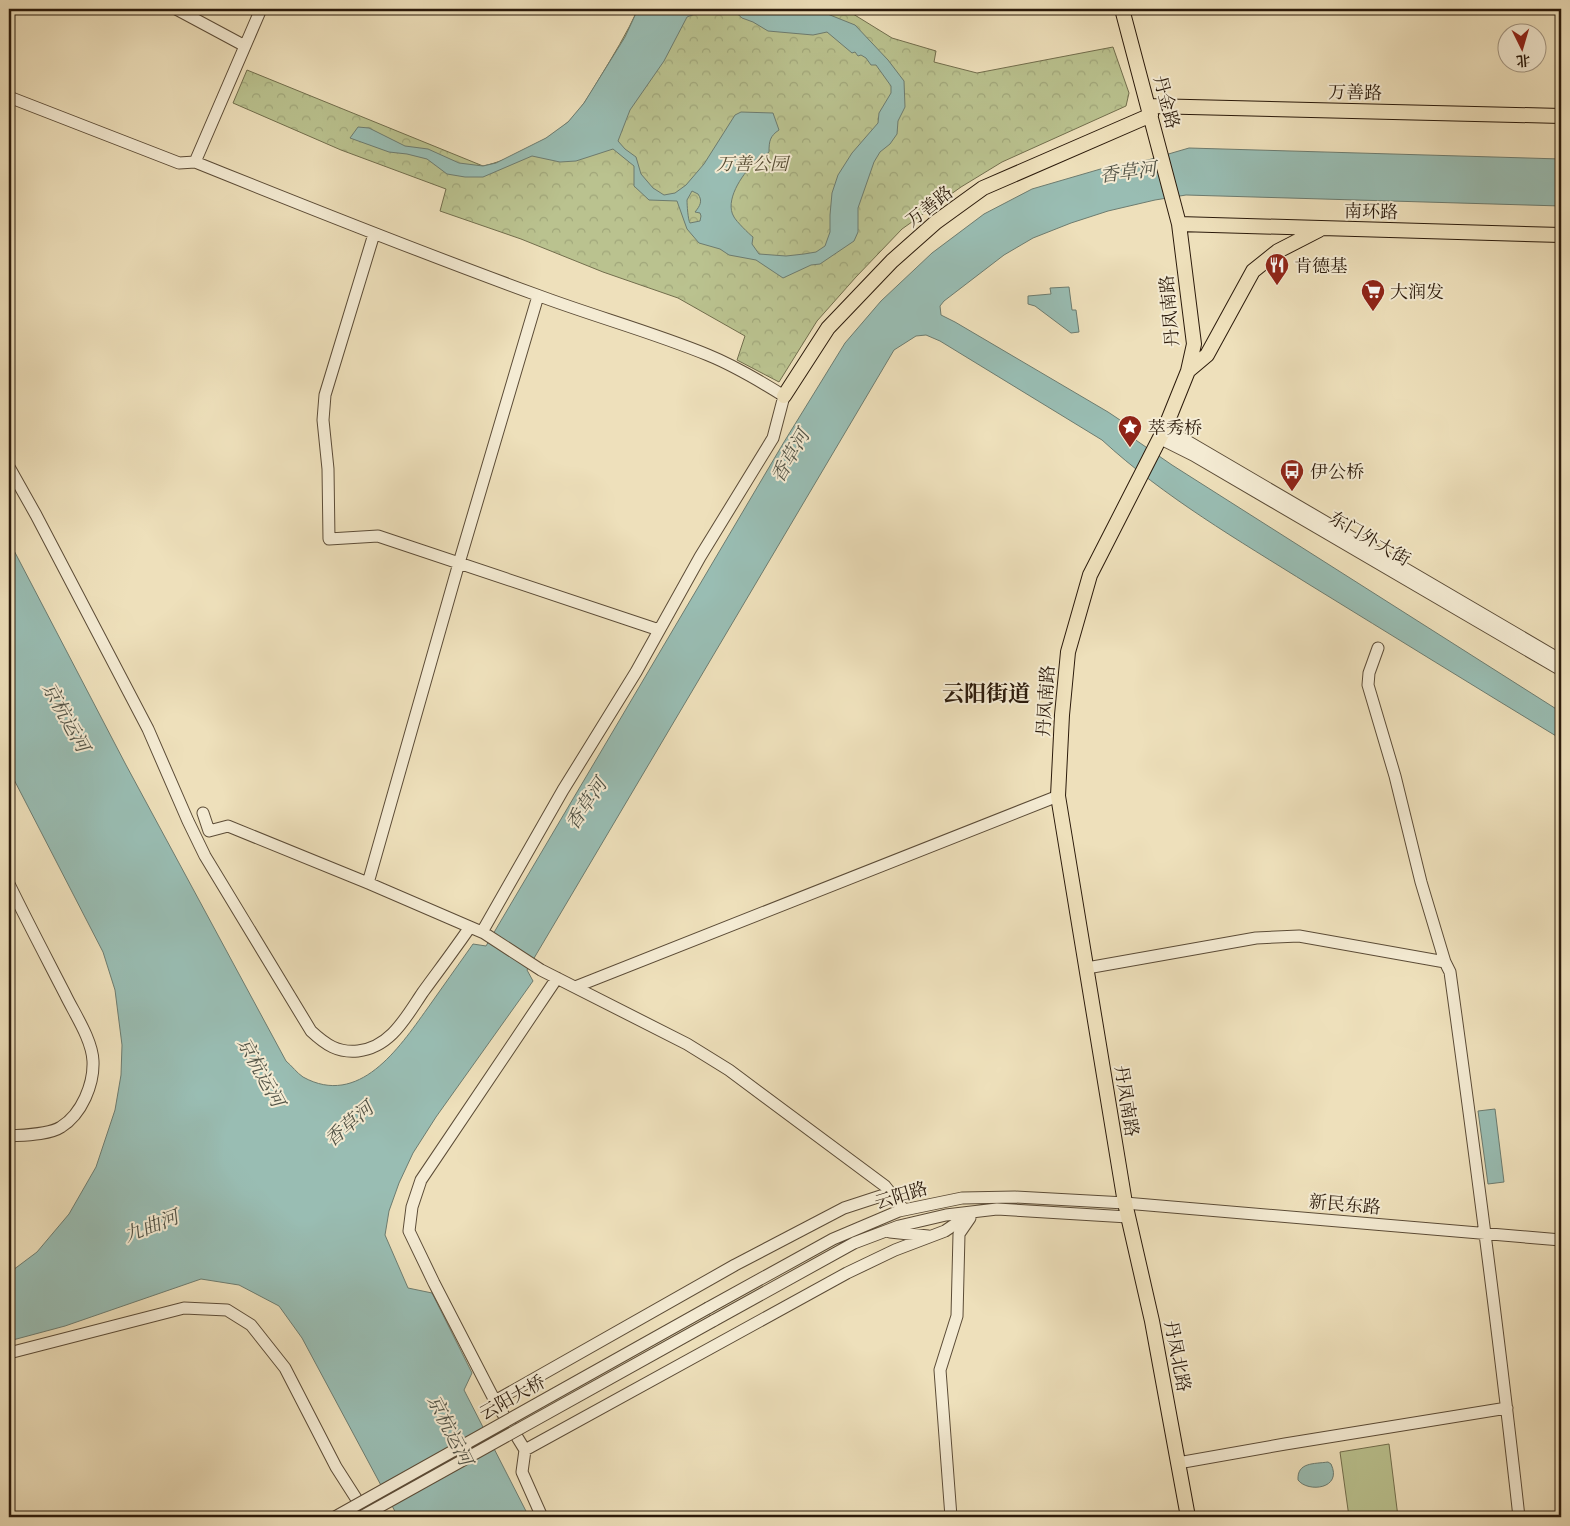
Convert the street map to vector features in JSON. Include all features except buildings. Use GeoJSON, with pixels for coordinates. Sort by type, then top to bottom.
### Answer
{"type":"FeatureCollection","features":[{"type":"Feature","properties":{"kind":"main road","name":"丹金路"},"geometry":{"type":"LineString","coordinates":[[1122,9],[1179,224]]}},
{"type":"Feature","properties":{"kind":"main road","name":"万善路"},"geometry":{"type":"LineString","coordinates":[[784,396],[828,328],[892,260],[936,222],[983,188],[1150,111],[1561,116]]}},
{"type":"Feature","properties":{"kind":"main road","name":"南环路"},"geometry":{"type":"LineString","coordinates":[[1179,224],[1561,234]]}},
{"type":"Feature","properties":{"kind":"main road","name":"丹凤南路"},"geometry":{"type":"LineString","coordinates":[[1125,1203],[1058,796],[1062,715],[1068,652],[1090,575],[1159,439],[1188,371],[1194,344],[1179,224]]}},
{"type":"Feature","properties":{"kind":"main road"},"geometry":{"type":"LineString","coordinates":[[1188,371],[1207,355],[1253,271],[1278,250],[1323,228]]}},
{"type":"Feature","properties":{"kind":"main road","name":"丹凤北路"},"geometry":{"type":"LineString","coordinates":[[1125,1203],[1152,1321],[1188,1517]]}},
{"type":"Feature","properties":{"kind":"street"},"geometry":{"type":"LineString","coordinates":[[176,9],[245,46]]}},
{"type":"Feature","properties":{"kind":"street"},"geometry":{"type":"LineString","coordinates":[[195,162],[261,9]]}},
{"type":"Feature","properties":{"kind":"street"},"geometry":{"type":"LineString","coordinates":[[9,97],[179,163],[195,162],[374,234],[538,296],[616,321],[709,356],[752,376],[784,396],[773,438],[700,557],[631,680],[563,790],[483,933]]}},
{"type":"Feature","properties":{"kind":"street"},"geometry":{"type":"LineString","coordinates":[[374,234],[325,395],[323,420],[328,469],[329,539],[378,536],[658,630]]}},
{"type":"Feature","properties":{"kind":"street"},"geometry":{"type":"LineString","coordinates":[[368,883],[459,563],[538,296]]}},
{"type":"Feature","properties":{"kind":"street","name":"东门外大街"},"geometry":{"type":"LineString","coordinates":[[1159,439],[1561,660]]}},
{"type":"Feature","properties":{"kind":"street","name":"东门外大街"},"geometry":{"type":"LineString","coordinates":[[1159,439],[1218,470],[1561,670]]}},
{"type":"Feature","properties":{"kind":"street"},"geometry":{"type":"LineString","coordinates":[[9,467],[36,514],[148,728],[205,856],[311,1032],[325,1044],[340,1051],[369,1050],[383,1043],[400,1024],[470,927]]}},
{"type":"Feature","properties":{"kind":"street"},"geometry":{"type":"LineString","coordinates":[[1378,648],[1369,673],[1368,684],[1445,962],[1450,972],[1478,1175],[1519,1517]]}},
{"type":"Feature","properties":{"kind":"street"},"geometry":{"type":"LineString","coordinates":[[575,987],[1058,796]]}},
{"type":"Feature","properties":{"kind":"street"},"geometry":{"type":"LineString","coordinates":[[203,813],[209,831],[228,826],[470,927],[483,933],[541,970],[687,1044],[729,1070],[885,1186],[904,1210]]}},
{"type":"Feature","properties":{"kind":"street"},"geometry":{"type":"LineString","coordinates":[[9,884],[80,1024],[93,1059],[88,1092],[73,1118],[60,1128],[39,1133],[9,1136]]}},
{"type":"Feature","properties":{"kind":"street"},"geometry":{"type":"LineString","coordinates":[[1087,968],[1256,938],[1299,936],[1445,962]]}},
{"type":"Feature","properties":{"kind":"street"},"geometry":{"type":"LineString","coordinates":[[542,1517],[522,1472],[525,1450],[496,1401],[434,1283],[409,1230],[412,1207],[422,1180],[557,978]]}},
{"type":"Feature","properties":{"kind":"street"},"geometry":{"type":"LineString","coordinates":[[496,1401],[735,1265],[844,1208],[890,1192]]}},
{"type":"Feature","properties":{"kind":"street","name":"云阳路"},"geometry":{"type":"LineString","coordinates":[[708,1308],[833,1239],[904,1210],[962,1198],[1015,1197],[1125,1203]]}},
{"type":"Feature","properties":{"kind":"street","name":"新民东路"},"geometry":{"type":"LineString","coordinates":[[1125,1203],[1561,1240]]}},
{"type":"Feature","properties":{"kind":"street","name":"云阳路"},"geometry":{"type":"LineString","coordinates":[[713,1321],[854,1243],[899,1226],[946,1215],[997,1209],[1128,1217]]}},
{"type":"Feature","properties":{"kind":"street"},"geometry":{"type":"LineString","coordinates":[[525,1450],[847,1272],[895,1250],[945,1231],[973,1212]]}},
{"type":"Feature","properties":{"kind":"street"},"geometry":{"type":"LineString","coordinates":[[951,1517],[940,1370],[957,1316],[959,1234],[973,1212]]}},
{"type":"Feature","properties":{"kind":"street"},"geometry":{"type":"LineString","coordinates":[[885,1231],[930,1237],[959,1234]]}},
{"type":"Feature","properties":{"kind":"street"},"geometry":{"type":"LineString","coordinates":[[9,1353],[184,1308],[227,1310],[252,1325],[285,1368],[336,1467],[368,1517]]}},
{"type":"Feature","properties":{"kind":"street","name":"云阳大桥"},"geometry":{"type":"LineString","coordinates":[[334,1517],[708,1308]]}},
{"type":"Feature","properties":{"kind":"street","name":"云阳大桥"},"geometry":{"type":"LineString","coordinates":[[361,1517],[713,1321]]}},
{"type":"Feature","properties":{"kind":"street"},"geometry":{"type":"LineString","coordinates":[[1178,1463],[1507,1408]]}},
{"type":"Feature","properties":{"kind":"green space","name":"万善公园"},"geometry":{"type":"Polygon","coordinates":[[[638,9],[845,9],[892,38],[936,51],[934,62],[977,73],[1113,47],[1129,93],[1126,106],[1002,162],[961,187],[902,229],[817,321],[779,382],[737,360],[745,336],[678,298],[603,272],[521,239],[440,211],[446,189],[341,150],[233,103],[247,70],[483,166],[528,149],[550,136],[573,117],[585,102],[625,36],[638,9]]]}},
{"type":"Feature","properties":{"kind":"green space"},"geometry":{"type":"Polygon","coordinates":[[[1389,1444],[1398,1517],[1349,1517],[1340,1452],[1389,1444]]]}},
{"type":"Feature","properties":{"kind":"water"},"geometry":{"type":"Polygon","coordinates":[[[638,9],[693,9],[695,14],[687,17],[664,61],[630,110],[618,141],[636,157],[641,174],[653,188],[664,195],[675,193],[686,185],[704,164],[735,115],[741,112],[773,113],[779,130],[771,139],[769,152],[753,164],[740,181],[733,196],[731,211],[737,221],[753,237],[752,244],[759,254],[786,256],[816,252],[825,246],[830,232],[832,193],[838,175],[852,153],[878,123],[879,113],[891,93],[891,86],[876,65],[871,65],[866,58],[861,55],[858,56],[855,52],[852,53],[827,32],[813,35],[768,31],[742,18],[732,9],[815,9],[855,25],[888,60],[904,81],[905,107],[898,121],[897,134],[890,144],[880,152],[874,162],[858,208],[858,232],[854,241],[820,264],[811,265],[783,278],[756,260],[729,255],[720,249],[699,243],[687,229],[677,201],[649,200],[634,186],[634,166],[613,149],[576,161],[560,162],[532,156],[483,177],[465,177],[447,174],[427,159],[389,152],[350,138],[358,127],[369,128],[405,146],[428,149],[459,163],[483,166],[496,163],[546,138],[568,122],[584,103],[625,37],[638,9]],[[692,191],[687,200],[690,223],[700,221],[700,213],[695,212],[700,203],[698,194],[692,191]]]}},
{"type":"Feature","properties":{"kind":"water"},"geometry":{"type":"Polygon","coordinates":[[[1189,148],[1561,159],[1561,206],[1186,195],[1108,211],[1033,238],[1004,255],[940,306],[941,315],[1108,412],[1120,420],[1127,434],[1172,465],[1561,712],[1561,739],[1229,534],[1176,499],[1102,440],[940,341],[926,335],[916,336],[894,350],[527,970],[533,981],[436,1117],[413,1153],[389,1211],[385,1235],[408,1288],[432,1293],[472,1373],[464,1390],[529,1517],[398,1517],[302,1338],[279,1306],[239,1285],[201,1279],[65,1326],[9,1341],[9,1273],[37,1252],[69,1214],[96,1167],[115,1110],[121,1075],[122,1045],[115,990],[103,952],[9,770],[9,541],[126,765],[286,1061],[303,1077],[323,1085],[342,1085],[359,1079],[376,1069],[390,1056],[427,1009],[473,944],[486,946],[784,442],[845,343],[881,301],[932,253],[984,214],[1032,189],[1104,168],[1148,160],[1189,148]]]}},
{"type":"Feature","properties":{"kind":"water"},"geometry":{"type":"Polygon","coordinates":[[[1069,287],[1072,310],[1076,310],[1079,332],[1071,333],[1035,306],[1028,304],[1028,296],[1051,294],[1050,288],[1069,287]]]}},
{"type":"Feature","properties":{"kind":"water"},"geometry":{"type":"Polygon","coordinates":[[[1495,1109],[1504,1182],[1488,1184],[1478,1111],[1495,1109]]]}},
{"type":"Feature","properties":{"kind":"water"},"geometry":{"type":"Polygon","coordinates":[[[1328,1462],[1331,1464],[1333,1472],[1332,1479],[1323,1486],[1309,1486],[1298,1480],[1298,1474],[1303,1467],[1328,1462]]]}},
{"type":"Feature","properties":{"kind":"place","name":"肯德基"},"geometry":{"type":"Point","coordinates":[1277,286]}},
{"type":"Feature","properties":{"kind":"place","name":"大润发"},"geometry":{"type":"Point","coordinates":[1373,312]}},
{"type":"Feature","properties":{"kind":"place","name":"萃秀桥"},"geometry":{"type":"Point","coordinates":[1130,448]}},
{"type":"Feature","properties":{"kind":"place","name":"伊公桥"},"geometry":{"type":"Point","coordinates":[1292,492]}},
{"type":"Feature","properties":{"kind":"district","name":"云阳街道"},"geometry":{"type":"Point","coordinates":[986,693]}},
{"type":"Feature","properties":{"kind":"water label","name":"香草河"},"geometry":{"type":"Point","coordinates":[1128,172]}},
{"type":"Feature","properties":{"kind":"water label","name":"香草河"},"geometry":{"type":"Point","coordinates":[790,456]}},
{"type":"Feature","properties":{"kind":"water label","name":"京杭运河"},"geometry":{"type":"Point","coordinates":[66,717]}},
{"type":"Feature","properties":{"kind":"water label","name":"香草河"},"geometry":{"type":"Point","coordinates":[586,804]}},
{"type":"Feature","properties":{"kind":"water label","name":"京杭运河"},"geometry":{"type":"Point","coordinates":[261,1072]}},
{"type":"Feature","properties":{"kind":"water label","name":"香草河"},"geometry":{"type":"Point","coordinates":[349,1124]}},
{"type":"Feature","properties":{"kind":"water label","name":"九曲河"},"geometry":{"type":"Point","coordinates":[151,1226]}},
{"type":"Feature","properties":{"kind":"water label","name":"京杭运河"},"geometry":{"type":"Point","coordinates":[450,1430]}}]}
